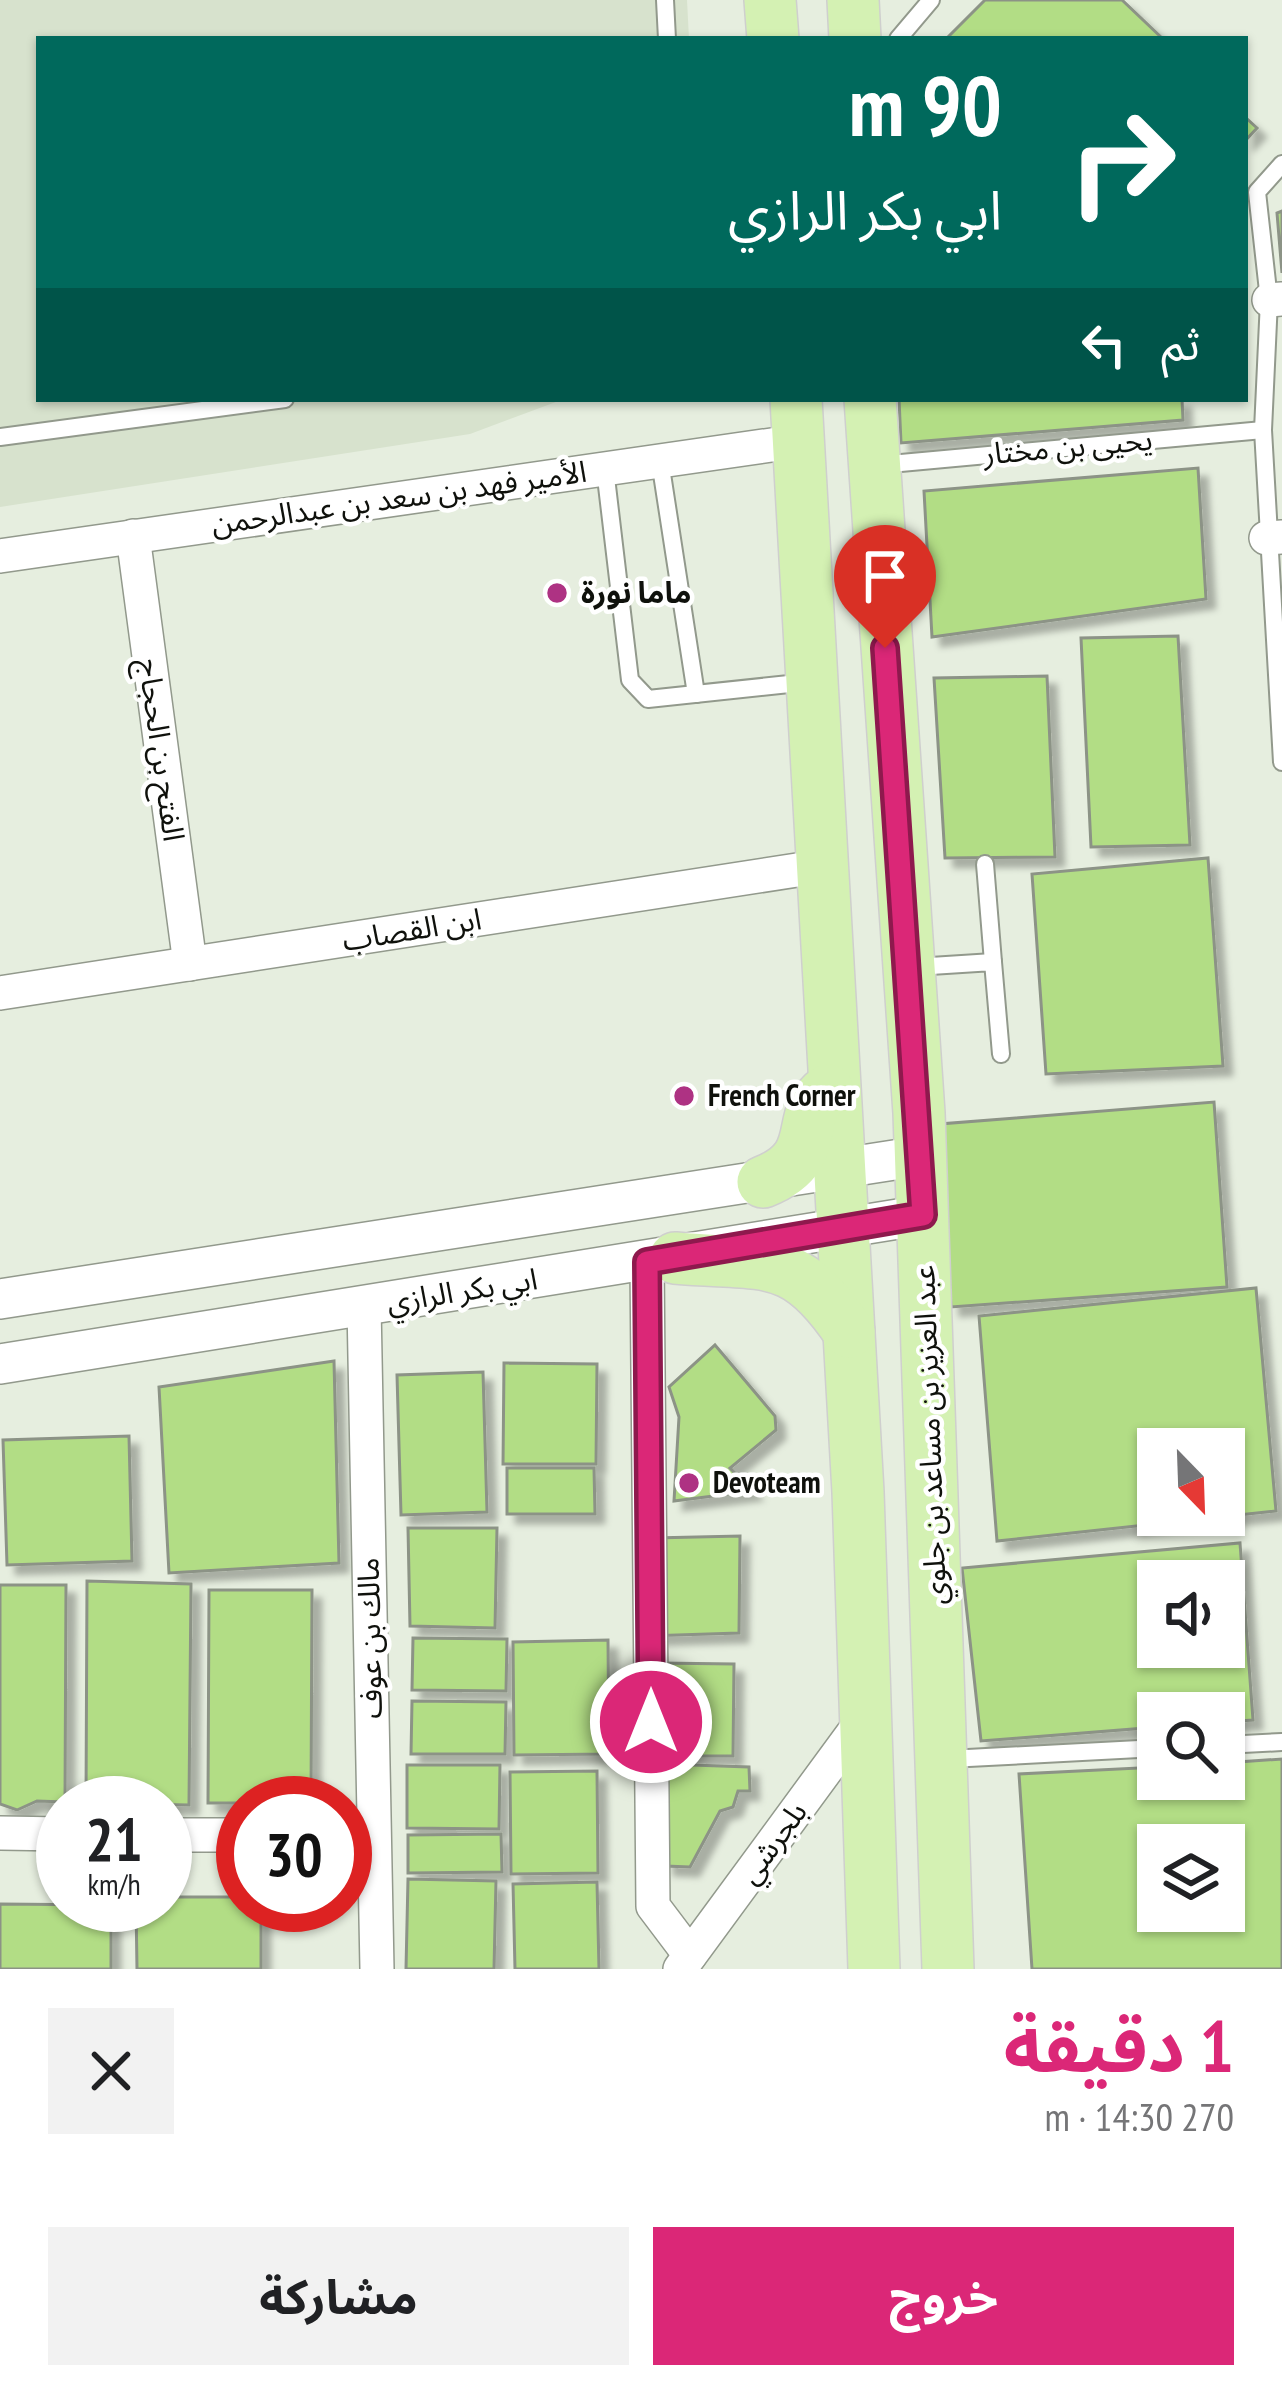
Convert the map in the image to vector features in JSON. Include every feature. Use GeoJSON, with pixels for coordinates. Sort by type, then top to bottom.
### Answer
{"type":"FeatureCollection","features":[{"type":"Feature","properties":{"kind":"main road"},"geometry":{"type":"LineString","coordinates":[[770,0],[773,36]]}},
{"type":"Feature","properties":{"kind":"main road"},"geometry":{"type":"LineString","coordinates":[[853,0],[855,36]]}},
{"type":"Feature","properties":{"kind":"main road","name":"عبد العزيز بن مساعد بن جلوي"},"geometry":{"type":"LineString","coordinates":[[869,402],[923,1215],[948,1969]]}},
{"type":"Feature","properties":{"kind":"main road"},"geometry":{"type":"LineString","coordinates":[[797,420],[833,1086],[845,1226],[874,1969]]}},
{"type":"Feature","properties":{"kind":"main road"},"geometry":{"type":"LineString","coordinates":[[763,1182],[779,1176],[802,1152],[814,1103],[833,1086]]}},
{"type":"Feature","properties":{"kind":"main road"},"geometry":{"type":"LineString","coordinates":[[662,1260],[786,1268],[819,1288],[849,1332]]}},
{"type":"Feature","properties":{"kind":"street","name":"الأمير فهد بن سعد بن عبدالرحمن"},"geometry":{"type":"LineString","coordinates":[[0,556],[660,461],[797,420]]}},
{"type":"Feature","properties":{"kind":"street","name":"الفتح بن الحجاج"},"geometry":{"type":"LineString","coordinates":[[133,536],[190,964]]}},
{"type":"Feature","properties":{"kind":"street","name":"ابن القصاب"},"geometry":{"type":"LineString","coordinates":[[0,993],[824,866]]}},
{"type":"Feature","properties":{"kind":"street","name":"ابي بكر الرازي"},"geometry":{"type":"LineString","coordinates":[[0,1299],[920,1156]]}},
{"type":"Feature","properties":{"kind":"street","name":"ابي بكر الرازي"},"geometry":{"type":"LineString","coordinates":[[0,1364],[923,1215]]}},
{"type":"Feature","properties":{"kind":"street"},"geometry":{"type":"LineString","coordinates":[[662,1260],[653,1906],[685,1962]]}},
{"type":"Feature","properties":{"kind":"street","name":"مالك بن عوف"},"geometry":{"type":"LineString","coordinates":[[360,1776],[364,1306]]}},
{"type":"Feature","properties":{"kind":"street","name":"بلجرشي"},"geometry":{"type":"LineString","coordinates":[[685,1962],[866,1717]]}},
{"type":"Feature","properties":{"kind":"street"},"geometry":{"type":"LineString","coordinates":[[0,1833],[36,1834]]}},
{"type":"Feature","properties":{"kind":"street","name":"مالك بن عوف"},"geometry":{"type":"LineString","coordinates":[[372,1932],[377,1969]]}},
{"type":"Feature","properties":{"kind":"lane"},"geometry":{"type":"LineString","coordinates":[[665,0],[668,36]]}},
{"type":"Feature","properties":{"kind":"lane"},"geometry":{"type":"LineString","coordinates":[[901,36],[931,0]]}},
{"type":"Feature","properties":{"kind":"lane"},"geometry":{"type":"LineString","coordinates":[[1282,164],[1257,192],[1276,300],[1263,430],[1274,538],[1282,762]]}},
{"type":"Feature","properties":{"kind":"lane"},"geometry":{"type":"LineString","coordinates":[[0,436],[262,402]]}},
{"type":"Feature","properties":{"kind":"lane","name":"يحيى بن مختار"},"geometry":{"type":"LineString","coordinates":[[872,466],[1263,430]]}},
{"type":"Feature","properties":{"kind":"lane"},"geometry":{"type":"LineString","coordinates":[[660,461],[696,694]]}},
{"type":"Feature","properties":{"kind":"lane"},"geometry":{"type":"LineString","coordinates":[[605,469],[630,680],[648,699],[812,682]]}},
{"type":"Feature","properties":{"kind":"lane"},"geometry":{"type":"LineString","coordinates":[[985,864],[1001,1054]]}},
{"type":"Feature","properties":{"kind":"lane"},"geometry":{"type":"LineString","coordinates":[[908,967],[993,962]]}},
{"type":"Feature","properties":{"kind":"lane"},"geometry":{"type":"LineString","coordinates":[[1245,1744],[1282,1742]]}},
{"type":"Feature","properties":{"kind":"lane"},"geometry":{"type":"LineString","coordinates":[[942,1760],[1137,1749]]}},
{"type":"Feature","properties":{"kind":"shaded area"},"geometry":{"type":"Polygon","coordinates":[[[0,0],[687,0],[689,36],[36,36],[36,402],[556,402],[470,434],[0,507],[0,0]]]}},
{"type":"Feature","properties":{"kind":"building"},"geometry":{"type":"Polygon","coordinates":[[[985,0],[1122,0],[1160,36],[949,36],[985,0]]]}},
{"type":"Feature","properties":{"kind":"building"},"geometry":{"type":"Polygon","coordinates":[[[1282,211],[1282,273],[1277,213],[1282,211]]]}},
{"type":"Feature","properties":{"kind":"building"},"geometry":{"type":"Polygon","coordinates":[[[899,402],[1182,402],[1183,420],[901,443],[899,402]]]}},
{"type":"Feature","properties":{"kind":"building"},"geometry":{"type":"Polygon","coordinates":[[[1198,468],[1206,599],[932,637],[924,491],[1198,468]]]}},
{"type":"Feature","properties":{"kind":"building"},"geometry":{"type":"Polygon","coordinates":[[[1178,636],[1190,845],[1091,847],[1081,638],[1178,636]]]}},
{"type":"Feature","properties":{"kind":"building"},"geometry":{"type":"Polygon","coordinates":[[[1047,676],[1055,857],[945,858],[934,678],[1047,676]]]}},
{"type":"Feature","properties":{"kind":"building"},"geometry":{"type":"Polygon","coordinates":[[[1208,858],[1223,1066],[1046,1074],[1032,874],[1208,858]]]}},
{"type":"Feature","properties":{"kind":"building"},"geometry":{"type":"Polygon","coordinates":[[[1214,1102],[1227,1287],[951,1307],[940,1124],[1214,1102]]]}},
{"type":"Feature","properties":{"kind":"building"},"geometry":{"type":"Polygon","coordinates":[[[1256,1288],[1276,1511],[1245,1514],[1245,1428],[1137,1428],[1137,1526],[997,1541],[979,1316],[1256,1288]]]}},
{"type":"Feature","properties":{"kind":"building"},"geometry":{"type":"Polygon","coordinates":[[[715,1345],[775,1416],[776,1430],[730,1468],[753,1491],[674,1501],[679,1417],[669,1387],[715,1345]]]}},
{"type":"Feature","properties":{"kind":"building"},"geometry":{"type":"Polygon","coordinates":[[[334,1361],[339,1563],[169,1573],[159,1387],[334,1361]]]}},
{"type":"Feature","properties":{"kind":"building"},"geometry":{"type":"Polygon","coordinates":[[[504,1363],[597,1364],[596,1464],[503,1464],[504,1363]]]}},
{"type":"Feature","properties":{"kind":"building"},"geometry":{"type":"Polygon","coordinates":[[[483,1372],[487,1512],[401,1515],[397,1375],[483,1372]]]}},
{"type":"Feature","properties":{"kind":"building"},"geometry":{"type":"Polygon","coordinates":[[[129,1436],[132,1561],[7,1565],[3,1440],[129,1436]]]}},
{"type":"Feature","properties":{"kind":"building"},"geometry":{"type":"Polygon","coordinates":[[[507,1468],[594,1468],[595,1514],[507,1514],[507,1468]]]}},
{"type":"Feature","properties":{"kind":"building"},"geometry":{"type":"Polygon","coordinates":[[[408,1528],[497,1528],[495,1628],[410,1626],[408,1528]]]}},
{"type":"Feature","properties":{"kind":"building"},"geometry":{"type":"Polygon","coordinates":[[[740,1536],[739,1633],[646,1636],[653,1538],[740,1536]]]}},
{"type":"Feature","properties":{"kind":"building"},"geometry":{"type":"Polygon","coordinates":[[[1240,1543],[1241,1560],[1137,1560],[1137,1668],[1245,1668],[1245,1611],[1253,1720],[1245,1721],[1245,1692],[1137,1692],[1137,1729],[981,1741],[962,1568],[1240,1543]]]}},
{"type":"Feature","properties":{"kind":"building"},"geometry":{"type":"Polygon","coordinates":[[[87,1581],[191,1584],[189,1776],[86,1776],[87,1581]]]}},
{"type":"Feature","properties":{"kind":"building"},"geometry":{"type":"Polygon","coordinates":[[[0,1585],[66,1585],[65,1776],[36,1776],[36,1801],[17,1810],[0,1804],[0,1585]]]}},
{"type":"Feature","properties":{"kind":"building"},"geometry":{"type":"Polygon","coordinates":[[[209,1590],[312,1590],[311,1776],[216,1776],[216,1803],[208,1803],[209,1590]]]}},
{"type":"Feature","properties":{"kind":"building"},"geometry":{"type":"Polygon","coordinates":[[[413,1638],[507,1639],[506,1691],[412,1690],[413,1638]]]}},
{"type":"Feature","properties":{"kind":"building"},"geometry":{"type":"Polygon","coordinates":[[[608,1640],[609,1754],[514,1755],[513,1642],[608,1640]]]}},
{"type":"Feature","properties":{"kind":"building"},"geometry":{"type":"Polygon","coordinates":[[[658,1663],[734,1664],[733,1756],[656,1756],[658,1663]]]}},
{"type":"Feature","properties":{"kind":"building"},"geometry":{"type":"Polygon","coordinates":[[[412,1701],[506,1702],[505,1754],[411,1754],[412,1701]]]}},
{"type":"Feature","properties":{"kind":"building"},"geometry":{"type":"Polygon","coordinates":[[[1282,1759],[1282,1969],[1032,1969],[1019,1774],[1137,1768],[1137,1800],[1245,1800],[1245,1762],[1282,1759]]]}},
{"type":"Feature","properties":{"kind":"building"},"geometry":{"type":"Polygon","coordinates":[[[663,1764],[749,1767],[750,1791],[738,1791],[733,1807],[720,1811],[690,1867],[665,1866],[663,1764]]]}},
{"type":"Feature","properties":{"kind":"building"},"geometry":{"type":"Polygon","coordinates":[[[407,1765],[500,1765],[499,1829],[407,1828],[407,1765]]]}},
{"type":"Feature","properties":{"kind":"building"},"geometry":{"type":"Polygon","coordinates":[[[597,1771],[598,1873],[511,1874],[510,1772],[597,1771]]]}},
{"type":"Feature","properties":{"kind":"building"},"geometry":{"type":"Polygon","coordinates":[[[501,1834],[502,1872],[408,1873],[408,1835],[501,1834]]]}},
{"type":"Feature","properties":{"kind":"building"},"geometry":{"type":"Polygon","coordinates":[[[408,1879],[496,1881],[494,1969],[406,1969],[408,1879]]]}},
{"type":"Feature","properties":{"kind":"building"},"geometry":{"type":"Polygon","coordinates":[[[597,1882],[599,1969],[515,1969],[513,1884],[597,1882]]]}},
{"type":"Feature","properties":{"kind":"building"},"geometry":{"type":"Polygon","coordinates":[[[192,1897],[216,1897],[216,1932],[261,1932],[261,1969],[137,1969],[136,1932],[192,1932],[192,1897]]]}},
{"type":"Feature","properties":{"kind":"building"},"geometry":{"type":"Polygon","coordinates":[[[0,1904],[36,1904],[36,1932],[111,1932],[111,1969],[0,1969],[0,1904]]]}},
{"type":"Feature","properties":{"kind":"place","name":"ماما نورة"},"geometry":{"type":"Point","coordinates":[557,593]}},
{"type":"Feature","properties":{"kind":"place","name":"French Corner"},"geometry":{"type":"Point","coordinates":[684,1096]}},
{"type":"Feature","properties":{"kind":"place","name":"Devoteam"},"geometry":{"type":"Point","coordinates":[689,1483]}},
{"type":"Feature","properties":{"kind":"route"},"geometry":{"type":"LineString","coordinates":[[651,1722],[647,1262],[923,1215],[885,648]]}}]}
